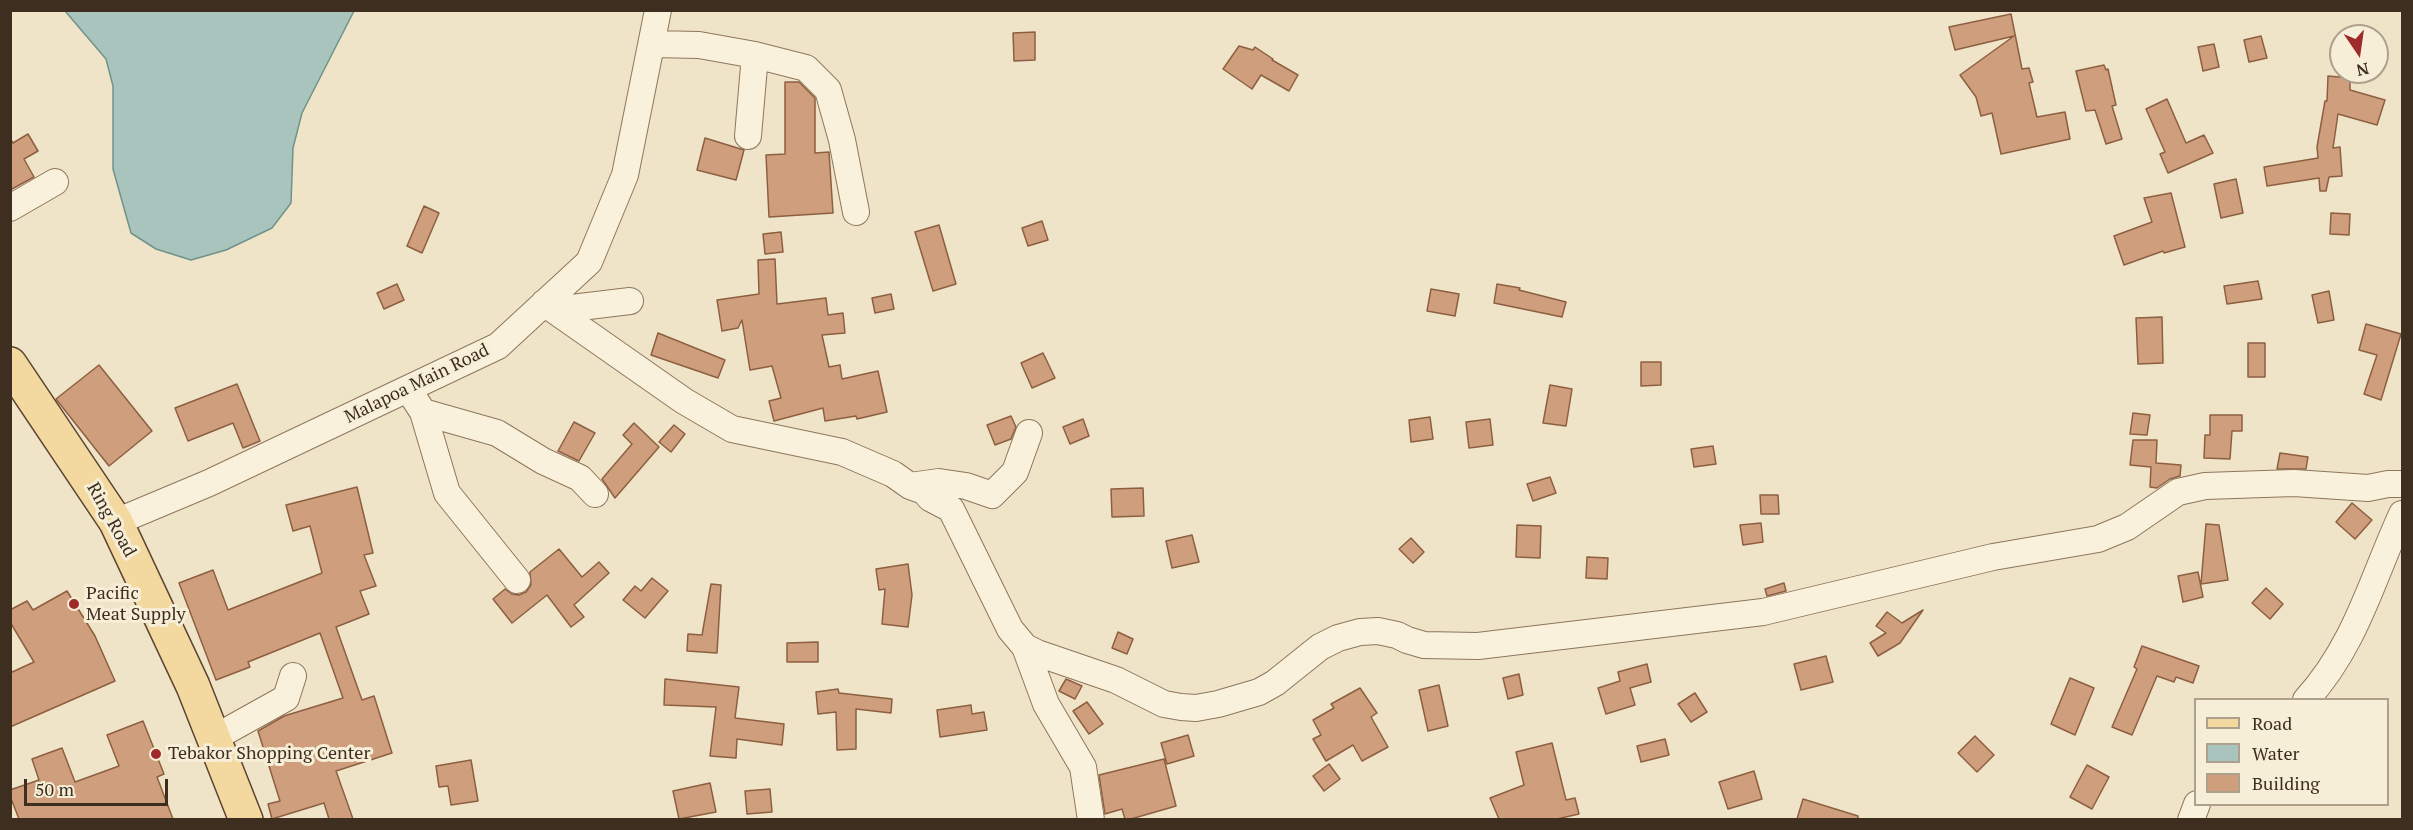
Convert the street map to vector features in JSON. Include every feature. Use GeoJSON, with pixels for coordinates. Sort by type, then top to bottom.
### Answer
{"type":"FeatureCollection","features":[{"type":"Feature","properties":{"kind":"main road","name":"Ring Road"},"geometry":{"type":"LineString","coordinates":[[10,364],[116,522],[193,686],[246,819]]}},
{"type":"Feature","properties":{"kind":"street","name":"Malapoa Main Road"},"geometry":{"type":"LineString","coordinates":[[116,522],[209,483],[498,345],[550,307],[589,262],[625,175],[658,10]]}},
{"type":"Feature","properties":{"kind":"street"},"geometry":{"type":"LineString","coordinates":[[652,44],[699,45],[756,55],[806,68],[828,90],[842,140],[856,212]]}},
{"type":"Feature","properties":{"kind":"street"},"geometry":{"type":"LineString","coordinates":[[748,136],[756,55]]}},
{"type":"Feature","properties":{"kind":"street"},"geometry":{"type":"LineString","coordinates":[[10,208],[55,182]]}},
{"type":"Feature","properties":{"kind":"street"},"geometry":{"type":"LineString","coordinates":[[550,307],[630,301]]}},
{"type":"Feature","properties":{"kind":"street"},"geometry":{"type":"LineString","coordinates":[[550,307],[684,401],[732,429],[842,452],[893,474],[951,509],[1010,629],[1025,647],[1046,704],[1083,767],[1091,819]]}},
{"type":"Feature","properties":{"kind":"street"},"geometry":{"type":"LineString","coordinates":[[408,389],[423,412],[447,493],[517,580]]}},
{"type":"Feature","properties":{"kind":"street"},"geometry":{"type":"LineString","coordinates":[[423,412],[497,433],[543,461],[580,478],[595,494]]}},
{"type":"Feature","properties":{"kind":"street"},"geometry":{"type":"LineString","coordinates":[[910,486],[939,482],[966,486],[992,495],[1015,472],[1029,433]]}},
{"type":"Feature","properties":{"kind":"street"},"geometry":{"type":"LineString","coordinates":[[1025,647],[1116,680],[1164,704],[1196,708],[1240,700],[1259,692],[1275,683],[1320,647],[1338,638],[1360,632],[1378,631],[1424,645],[1478,646],[1763,612],[1993,557],[2098,539],[2127,527],[2178,492],[2197,487],[2294,483],[2368,488],[2403,484]]}},
{"type":"Feature","properties":{"kind":"street"},"geometry":{"type":"LineString","coordinates":[[2307,698],[2326,677],[2358,621],[2403,514]]}},
{"type":"Feature","properties":{"kind":"street"},"geometry":{"type":"LineString","coordinates":[[214,738],[286,698],[293,676]]}},
{"type":"Feature","properties":{"kind":"water"},"geometry":{"type":"Polygon","coordinates":[[[65,11],[354,11],[302,113],[293,148],[291,203],[272,228],[226,250],[191,260],[156,249],[131,233],[113,169],[113,86],[106,59],[65,11]]]}},
{"type":"Feature","properties":{"kind":"building"},"geometry":{"type":"Polygon","coordinates":[[[2011,14],[2022,69],[2029,68],[2033,82],[2029,83],[2037,117],[2065,112],[2070,139],[2001,154],[1992,113],[1981,116],[1976,97],[1960,75],[2014,36],[1955,50],[1949,27],[2011,14]]]}},
{"type":"Feature","properties":{"kind":"building"},"geometry":{"type":"Polygon","coordinates":[[[1035,32],[1035,60],[1014,61],[1013,33],[1035,32]]]}},
{"type":"Feature","properties":{"kind":"building"},"geometry":{"type":"Polygon","coordinates":[[[2261,36],[2267,58],[2249,62],[2244,40],[2261,36]]]}},
{"type":"Feature","properties":{"kind":"building"},"geometry":{"type":"Polygon","coordinates":[[[2214,44],[2219,67],[2203,71],[2198,47],[2214,44]]]}},
{"type":"Feature","properties":{"kind":"building"},"geometry":{"type":"Polygon","coordinates":[[[1239,46],[1253,50],[1255,47],[1298,75],[1289,91],[1261,75],[1252,89],[1223,69],[1239,46]]]}},
{"type":"Feature","properties":{"kind":"building"},"geometry":{"type":"Polygon","coordinates":[[[2104,65],[2106,70],[2108,69],[2116,105],[2112,106],[2122,139],[2106,144],[2095,110],[2086,111],[2076,71],[2104,65]]]}},
{"type":"Feature","properties":{"kind":"building"},"geometry":{"type":"Polygon","coordinates":[[[2328,76],[2329,84],[2350,84],[2350,90],[2385,100],[2377,125],[2338,114],[2333,148],[2340,147],[2342,176],[2329,177],[2326,191],[2320,191],[2319,178],[2267,186],[2264,167],[2318,158],[2317,147],[2325,101],[2327,101],[2328,76]]]}},
{"type":"Feature","properties":{"kind":"building"},"geometry":{"type":"Polygon","coordinates":[[[785,82],[799,82],[815,98],[815,153],[829,152],[833,213],[769,217],[766,155],[785,154],[785,82]]]}},
{"type":"Feature","properties":{"kind":"building"},"geometry":{"type":"Polygon","coordinates":[[[2167,99],[2186,143],[2204,135],[2213,153],[2168,173],[2160,154],[2165,152],[2146,109],[2167,99]]]}},
{"type":"Feature","properties":{"kind":"building"},"geometry":{"type":"Polygon","coordinates":[[[28,134],[38,151],[24,159],[34,177],[10,190],[10,138],[13,143],[28,134]]]}},
{"type":"Feature","properties":{"kind":"building"},"geometry":{"type":"Polygon","coordinates":[[[705,138],[744,150],[736,180],[697,170],[705,138]]]}},
{"type":"Feature","properties":{"kind":"building"},"geometry":{"type":"Polygon","coordinates":[[[2236,179],[2243,213],[2221,218],[2214,184],[2236,179]]]}},
{"type":"Feature","properties":{"kind":"building"},"geometry":{"type":"Polygon","coordinates":[[[2171,193],[2185,247],[2164,253],[2163,251],[2124,265],[2114,236],[2152,222],[2144,198],[2171,193]]]}},
{"type":"Feature","properties":{"kind":"building"},"geometry":{"type":"Polygon","coordinates":[[[424,206],[439,213],[422,253],[407,246],[424,206]]]}},
{"type":"Feature","properties":{"kind":"building"},"geometry":{"type":"Polygon","coordinates":[[[2331,213],[2350,214],[2349,235],[2330,234],[2331,213]]]}},
{"type":"Feature","properties":{"kind":"building"},"geometry":{"type":"Polygon","coordinates":[[[1042,221],[1048,240],[1028,246],[1022,228],[1042,221]]]}},
{"type":"Feature","properties":{"kind":"building"},"geometry":{"type":"Polygon","coordinates":[[[939,225],[956,284],[933,291],[915,232],[939,225]]]}},
{"type":"Feature","properties":{"kind":"building"},"geometry":{"type":"Polygon","coordinates":[[[781,232],[783,252],[765,254],[763,234],[781,232]]]}},
{"type":"Feature","properties":{"kind":"building"},"geometry":{"type":"Polygon","coordinates":[[[775,259],[777,304],[826,298],[828,315],[843,313],[845,333],[822,335],[829,367],[840,365],[842,379],[878,371],[887,412],[857,419],[856,416],[825,421],[823,408],[774,421],[769,401],[781,398],[772,366],[750,370],[742,320],[738,328],[722,331],[717,300],[759,294],[758,260],[775,259]]]}},
{"type":"Feature","properties":{"kind":"building"},"geometry":{"type":"Polygon","coordinates":[[[2258,281],[2262,299],[2227,304],[2224,286],[2258,281]]]}},
{"type":"Feature","properties":{"kind":"building"},"geometry":{"type":"Polygon","coordinates":[[[397,284],[404,300],[384,309],[377,293],[397,284]]]}},
{"type":"Feature","properties":{"kind":"building"},"geometry":{"type":"Polygon","coordinates":[[[1497,284],[1520,288],[1519,290],[1566,302],[1562,317],[1494,303],[1497,284]]]}},
{"type":"Feature","properties":{"kind":"building"},"geometry":{"type":"Polygon","coordinates":[[[1431,289],[1459,294],[1455,316],[1427,311],[1431,289]]]}},
{"type":"Feature","properties":{"kind":"building"},"geometry":{"type":"Polygon","coordinates":[[[2329,291],[2334,320],[2318,323],[2312,295],[2329,291]]]}},
{"type":"Feature","properties":{"kind":"building"},"geometry":{"type":"Polygon","coordinates":[[[891,294],[894,309],[875,313],[872,298],[891,294]]]}},
{"type":"Feature","properties":{"kind":"building"},"geometry":{"type":"Polygon","coordinates":[[[2162,317],[2163,363],[2138,364],[2136,318],[2162,317]]]}},
{"type":"Feature","properties":{"kind":"building"},"geometry":{"type":"Polygon","coordinates":[[[2366,324],[2401,334],[2381,400],[2364,394],[2377,355],[2359,350],[2366,324]]]}},
{"type":"Feature","properties":{"kind":"building"},"geometry":{"type":"Polygon","coordinates":[[[658,333],[725,360],[718,378],[651,355],[658,333]]]}},
{"type":"Feature","properties":{"kind":"building"},"geometry":{"type":"Polygon","coordinates":[[[2248,343],[2265,343],[2265,377],[2248,377],[2248,343]]]}},
{"type":"Feature","properties":{"kind":"building"},"geometry":{"type":"Polygon","coordinates":[[[1043,353],[1055,378],[1032,388],[1021,363],[1043,353]]]}},
{"type":"Feature","properties":{"kind":"building"},"geometry":{"type":"Polygon","coordinates":[[[1641,362],[1661,362],[1661,385],[1641,386],[1641,362]]]}},
{"type":"Feature","properties":{"kind":"building"},"geometry":{"type":"Polygon","coordinates":[[[99,365],[152,431],[109,466],[56,399],[99,365]]]}},
{"type":"Feature","properties":{"kind":"building"},"geometry":{"type":"Polygon","coordinates":[[[237,384],[260,441],[243,448],[233,423],[188,441],[175,408],[237,384]]]}},
{"type":"Feature","properties":{"kind":"building"},"geometry":{"type":"Polygon","coordinates":[[[1550,385],[1572,389],[1566,426],[1543,423],[1550,385]]]}},
{"type":"Feature","properties":{"kind":"building"},"geometry":{"type":"Polygon","coordinates":[[[2133,413],[2150,415],[2147,435],[2130,434],[2133,413]]]}},
{"type":"Feature","properties":{"kind":"building"},"geometry":{"type":"Polygon","coordinates":[[[2210,415],[2242,415],[2242,431],[2232,431],[2230,459],[2204,458],[2205,435],[2210,435],[2210,415]]]}},
{"type":"Feature","properties":{"kind":"building"},"geometry":{"type":"Polygon","coordinates":[[[1011,416],[1016,427],[1011,439],[995,445],[987,425],[1011,416]]]}},
{"type":"Feature","properties":{"kind":"building"},"geometry":{"type":"Polygon","coordinates":[[[1430,417],[1433,439],[1411,442],[1409,420],[1430,417]]]}},
{"type":"Feature","properties":{"kind":"building"},"geometry":{"type":"Polygon","coordinates":[[[1083,419],[1089,436],[1070,444],[1063,427],[1083,419]]]}},
{"type":"Feature","properties":{"kind":"building"},"geometry":{"type":"Polygon","coordinates":[[[1490,419],[1493,445],[1469,448],[1466,422],[1490,419]]]}},
{"type":"Feature","properties":{"kind":"building"},"geometry":{"type":"Polygon","coordinates":[[[574,422],[595,433],[579,461],[558,451],[574,422]]]}},
{"type":"Feature","properties":{"kind":"building"},"geometry":{"type":"Polygon","coordinates":[[[634,423],[659,447],[615,498],[602,479],[632,444],[623,435],[634,423]]]}},
{"type":"Feature","properties":{"kind":"building"},"geometry":{"type":"Polygon","coordinates":[[[674,425],[685,434],[671,452],[659,442],[674,425]]]}},
{"type":"Feature","properties":{"kind":"building"},"geometry":{"type":"Polygon","coordinates":[[[2133,440],[2157,440],[2156,463],[2181,465],[2180,476],[2170,479],[2157,488],[2150,487],[2151,467],[2130,465],[2133,440]]]}},
{"type":"Feature","properties":{"kind":"building"},"geometry":{"type":"Polygon","coordinates":[[[1713,446],[1716,464],[1694,467],[1691,449],[1713,446]]]}},
{"type":"Feature","properties":{"kind":"building"},"geometry":{"type":"Polygon","coordinates":[[[2280,453],[2308,457],[2306,469],[2277,469],[2280,453]]]}},
{"type":"Feature","properties":{"kind":"building"},"geometry":{"type":"Polygon","coordinates":[[[1550,477],[1556,493],[1533,501],[1527,484],[1550,477]]]}},
{"type":"Feature","properties":{"kind":"building"},"geometry":{"type":"Polygon","coordinates":[[[357,487],[373,553],[364,555],[376,586],[360,591],[369,614],[336,627],[362,700],[374,696],[392,753],[336,771],[353,819],[329,819],[324,803],[272,819],[268,804],[280,801],[258,731],[284,716],[343,698],[320,633],[248,662],[250,667],[216,680],[179,583],[213,570],[228,610],[322,573],[310,526],[293,531],[286,505],[357,487]]]}},
{"type":"Feature","properties":{"kind":"building"},"geometry":{"type":"Polygon","coordinates":[[[1143,488],[1144,516],[1112,517],[1111,489],[1143,488]]]}},
{"type":"Feature","properties":{"kind":"building"},"geometry":{"type":"Polygon","coordinates":[[[1760,495],[1778,495],[1779,514],[1761,514],[1760,495]]]}},
{"type":"Feature","properties":{"kind":"building"},"geometry":{"type":"Polygon","coordinates":[[[2352,503],[2372,520],[2355,539],[2336,522],[2352,503]]]}},
{"type":"Feature","properties":{"kind":"building"},"geometry":{"type":"Polygon","coordinates":[[[1761,523],[1763,542],[1743,545],[1740,525],[1761,523]]]}},
{"type":"Feature","properties":{"kind":"building"},"geometry":{"type":"Polygon","coordinates":[[[2206,524],[2219,525],[2228,580],[2201,584],[2206,524]]]}},
{"type":"Feature","properties":{"kind":"building"},"geometry":{"type":"Polygon","coordinates":[[[1517,525],[1541,526],[1540,558],[1516,557],[1517,525]]]}},
{"type":"Feature","properties":{"kind":"building"},"geometry":{"type":"Polygon","coordinates":[[[1192,535],[1199,562],[1172,568],[1166,541],[1192,535]]]}},
{"type":"Feature","properties":{"kind":"building"},"geometry":{"type":"Polygon","coordinates":[[[1411,538],[1424,552],[1413,563],[1399,549],[1411,538]]]}},
{"type":"Feature","properties":{"kind":"building"},"geometry":{"type":"Polygon","coordinates":[[[559,549],[582,577],[599,562],[609,573],[574,605],[584,617],[571,627],[547,595],[512,623],[493,599],[505,589],[512,594],[519,595],[526,592],[531,585],[530,572],[559,549]]]}},
{"type":"Feature","properties":{"kind":"building"},"geometry":{"type":"Polygon","coordinates":[[[1587,557],[1608,558],[1607,579],[1586,578],[1587,557]]]}},
{"type":"Feature","properties":{"kind":"building"},"geometry":{"type":"Polygon","coordinates":[[[908,564],[912,595],[908,627],[882,624],[885,589],[879,590],[876,569],[908,564]]]}},
{"type":"Feature","properties":{"kind":"building"},"geometry":{"type":"Polygon","coordinates":[[[2198,572],[2203,597],[2183,602],[2178,576],[2198,572]]]}},
{"type":"Feature","properties":{"kind":"building"},"geometry":{"type":"Polygon","coordinates":[[[652,578],[668,591],[645,618],[623,600],[635,586],[641,591],[652,578]]]}},
{"type":"Feature","properties":{"kind":"building"},"geometry":{"type":"Polygon","coordinates":[[[1784,583],[1786,591],[1767,596],[1765,589],[1784,583]]]}},
{"type":"Feature","properties":{"kind":"building"},"geometry":{"type":"Polygon","coordinates":[[[711,584],[721,585],[717,653],[687,651],[688,634],[702,635],[711,584]]]}},
{"type":"Feature","properties":{"kind":"building"},"geometry":{"type":"Polygon","coordinates":[[[2266,588],[2283,604],[2270,619],[2252,603],[2266,588]]]}},
{"type":"Feature","properties":{"kind":"building"},"geometry":{"type":"Polygon","coordinates":[[[67,591],[95,636],[115,681],[10,727],[10,673],[34,662],[10,622],[10,610],[27,601],[33,610],[67,591]]]}},
{"type":"Feature","properties":{"kind":"building"},"geometry":{"type":"Polygon","coordinates":[[[1923,610],[1900,643],[1878,656],[1870,643],[1886,633],[1876,626],[1887,612],[1902,623],[1923,610]]]}},
{"type":"Feature","properties":{"kind":"building"},"geometry":{"type":"Polygon","coordinates":[[[1118,632],[1133,639],[1127,654],[1112,648],[1118,632]]]}},
{"type":"Feature","properties":{"kind":"building"},"geometry":{"type":"Polygon","coordinates":[[[818,642],[818,662],[787,662],[787,643],[818,642]]]}},
{"type":"Feature","properties":{"kind":"building"},"geometry":{"type":"Polygon","coordinates":[[[2142,646],[2199,666],[2193,683],[2176,677],[2174,682],[2157,676],[2132,735],[2112,727],[2137,669],[2134,667],[2142,646]]]}},
{"type":"Feature","properties":{"kind":"building"},"geometry":{"type":"Polygon","coordinates":[[[1826,656],[1833,682],[1801,690],[1794,664],[1826,656]]]}},
{"type":"Feature","properties":{"kind":"building"},"geometry":{"type":"Polygon","coordinates":[[[1647,664],[1651,682],[1630,688],[1635,705],[1606,714],[1598,688],[1620,681],[1618,672],[1647,664]]]}},
{"type":"Feature","properties":{"kind":"building"},"geometry":{"type":"Polygon","coordinates":[[[1519,674],[1523,695],[1508,699],[1503,678],[1519,674]]]}},
{"type":"Feature","properties":{"kind":"building"},"geometry":{"type":"Polygon","coordinates":[[[2070,678],[2094,688],[2075,735],[2051,724],[2070,678]]]}},
{"type":"Feature","properties":{"kind":"building"},"geometry":{"type":"Polygon","coordinates":[[[665,679],[739,687],[735,718],[784,724],[782,745],[737,739],[736,758],[710,756],[716,707],[664,705],[665,679]]]}},
{"type":"Feature","properties":{"kind":"building"},"geometry":{"type":"Polygon","coordinates":[[[1066,679],[1082,686],[1075,699],[1059,691],[1066,679]]]}},
{"type":"Feature","properties":{"kind":"building"},"geometry":{"type":"Polygon","coordinates":[[[1439,685],[1448,726],[1428,731],[1419,690],[1439,685]]]}},
{"type":"Feature","properties":{"kind":"building"},"geometry":{"type":"Polygon","coordinates":[[[1360,688],[1377,713],[1371,717],[1388,747],[1362,761],[1353,745],[1326,761],[1313,739],[1321,735],[1313,720],[1334,708],[1331,704],[1360,688]]]}},
{"type":"Feature","properties":{"kind":"building"},"geometry":{"type":"Polygon","coordinates":[[[838,689],[839,693],[892,699],[891,713],[856,709],[856,749],[837,750],[836,712],[818,714],[816,692],[838,689]]]}},
{"type":"Feature","properties":{"kind":"building"},"geometry":{"type":"Polygon","coordinates":[[[1695,693],[1707,712],[1691,722],[1678,704],[1695,693]]]}},
{"type":"Feature","properties":{"kind":"building"},"geometry":{"type":"Polygon","coordinates":[[[1087,702],[1103,724],[1089,734],[1073,711],[1087,702]]]}},
{"type":"Feature","properties":{"kind":"building"},"geometry":{"type":"Polygon","coordinates":[[[971,705],[972,714],[984,712],[987,730],[940,737],[937,710],[971,705]]]}},
{"type":"Feature","properties":{"kind":"building"},"geometry":{"type":"Polygon","coordinates":[[[143,721],[164,774],[157,777],[173,819],[19,819],[10,790],[39,780],[32,759],[62,748],[75,782],[119,766],[107,735],[143,721]]]}},
{"type":"Feature","properties":{"kind":"building"},"geometry":{"type":"Polygon","coordinates":[[[1188,735],[1194,756],[1167,764],[1161,743],[1188,735]]]}},
{"type":"Feature","properties":{"kind":"building"},"geometry":{"type":"Polygon","coordinates":[[[1975,736],[1994,755],[1977,772],[1958,753],[1975,736]]]}},
{"type":"Feature","properties":{"kind":"building"},"geometry":{"type":"Polygon","coordinates":[[[1665,739],[1669,755],[1641,762],[1637,746],[1665,739]]]}},
{"type":"Feature","properties":{"kind":"building"},"geometry":{"type":"Polygon","coordinates":[[[1552,743],[1566,800],[1575,798],[1579,814],[1557,819],[1499,819],[1490,798],[1524,785],[1516,752],[1552,743]]]}},
{"type":"Feature","properties":{"kind":"building"},"geometry":{"type":"Polygon","coordinates":[[[1164,759],[1176,806],[1131,819],[1125,819],[1122,809],[1105,814],[1099,775],[1164,759]]]}},
{"type":"Feature","properties":{"kind":"building"},"geometry":{"type":"Polygon","coordinates":[[[471,760],[478,801],[451,805],[448,786],[439,787],[436,766],[471,760]]]}},
{"type":"Feature","properties":{"kind":"building"},"geometry":{"type":"Polygon","coordinates":[[[1329,764],[1340,779],[1324,791],[1313,776],[1329,764]]]}},
{"type":"Feature","properties":{"kind":"building"},"geometry":{"type":"Polygon","coordinates":[[[2087,765],[2109,777],[2092,809],[2070,797],[2087,765]]]}},
{"type":"Feature","properties":{"kind":"building"},"geometry":{"type":"Polygon","coordinates":[[[1754,771],[1762,799],[1728,809],[1719,782],[1754,771]]]}},
{"type":"Feature","properties":{"kind":"building"},"geometry":{"type":"Polygon","coordinates":[[[710,783],[716,812],[679,819],[673,791],[710,783]]]}},
{"type":"Feature","properties":{"kind":"building"},"geometry":{"type":"Polygon","coordinates":[[[770,789],[772,812],[747,814],[745,791],[770,789]]]}},
{"type":"Feature","properties":{"kind":"building"},"geometry":{"type":"Polygon","coordinates":[[[1803,799],[1858,816],[1858,819],[1797,819],[1803,799]]]}},
{"type":"Feature","properties":{"kind":"place","name":"Pacific Meat Supply"},"geometry":{"type":"Point","coordinates":[74,604]}},
{"type":"Feature","properties":{"kind":"place","name":"Tebakor Shopping Center"},"geometry":{"type":"Point","coordinates":[156,754]}}]}
